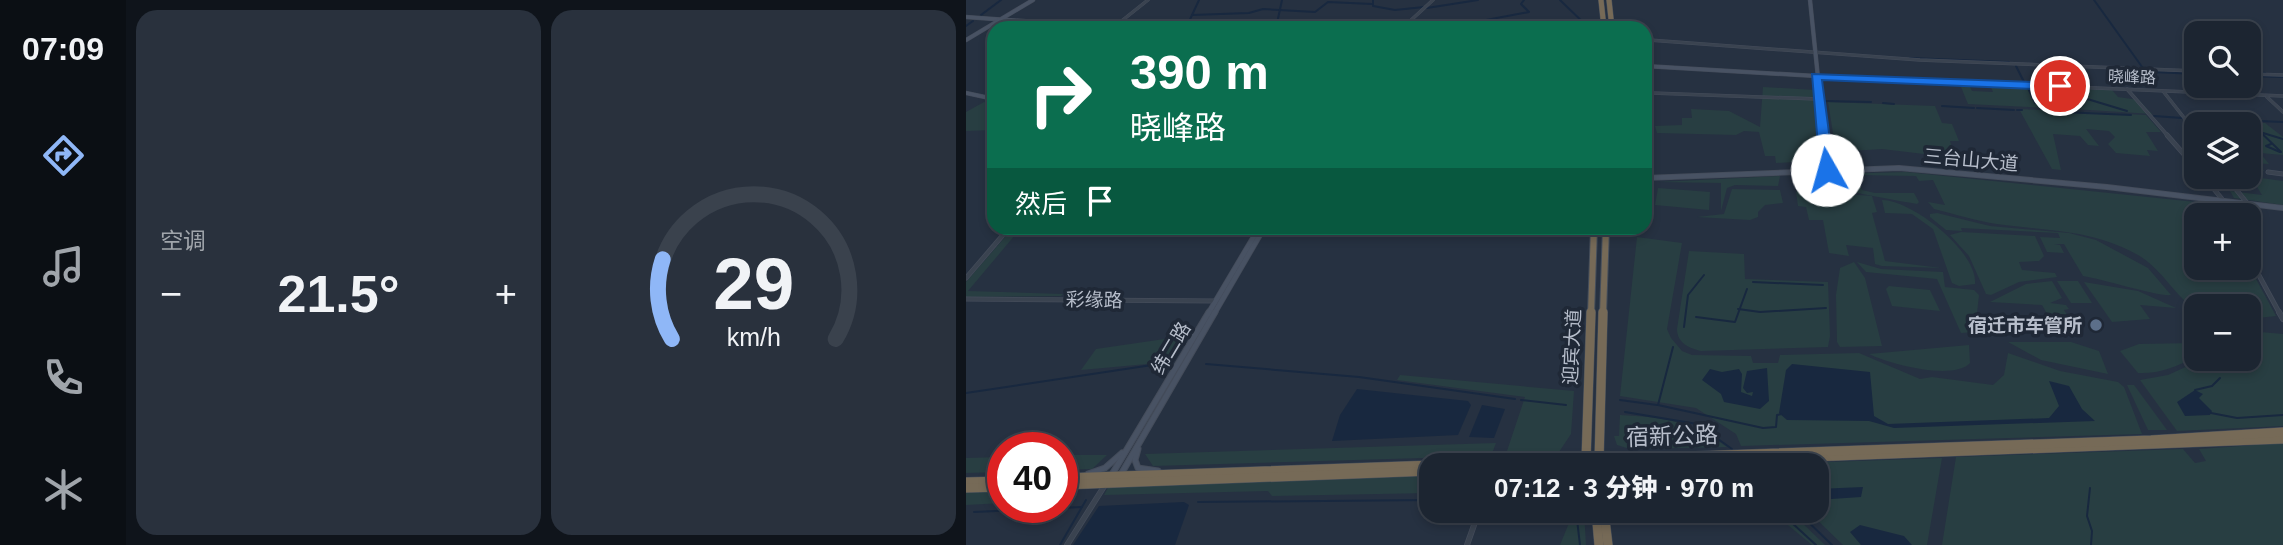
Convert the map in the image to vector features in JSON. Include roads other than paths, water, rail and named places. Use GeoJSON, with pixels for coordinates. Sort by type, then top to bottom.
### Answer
{"type":"FeatureCollection","features":[{"type":"Feature","properties":{"kind":"highway"},"geometry":{"type":"LineString","coordinates":[[1601,0],[1603,21]]}},
{"type":"Feature","properties":{"kind":"highway"},"geometry":{"type":"LineString","coordinates":[[1609,0],[1611,21]]}},
{"type":"Feature","properties":{"kind":"highway","name":"迎宾大道"},"geometry":{"type":"LineString","coordinates":[[1592,453],[1594,235]]}},
{"type":"Feature","properties":{"kind":"highway","name":"迎宾大道"},"geometry":{"type":"LineString","coordinates":[[1593,453],[1606,235]]}},
{"type":"Feature","properties":{"kind":"highway","name":"宿新公路"},"geometry":{"type":"LineString","coordinates":[[1829,453],[2283,432]]}},
{"type":"Feature","properties":{"kind":"highway","name":"宿新公路"},"geometry":{"type":"LineString","coordinates":[[1829,455],[2283,439]]}},
{"type":"Feature","properties":{"kind":"highway","name":"宿新公路"},"geometry":{"type":"LineString","coordinates":[[1078,483],[1218,472],[1419,467]]}},
{"type":"Feature","properties":{"kind":"highway","name":"宿新公路"},"geometry":{"type":"LineString","coordinates":[[1078,478],[1419,471]]}},
{"type":"Feature","properties":{"kind":"highway"},"geometry":{"type":"LineString","coordinates":[[966,482],[987,481]]}},
{"type":"Feature","properties":{"kind":"highway"},"geometry":{"type":"LineString","coordinates":[[966,488],[987,487]]}},
{"type":"Feature","properties":{"kind":"highway"},"geometry":{"type":"LineString","coordinates":[[1597,523],[1599,545]]}},
{"type":"Feature","properties":{"kind":"highway"},"geometry":{"type":"LineString","coordinates":[[1605,523],[1608,545]]}},
{"type":"Feature","properties":{"kind":"street"},"geometry":{"type":"LineString","coordinates":[[996,21],[1032,0]]}},
{"type":"Feature","properties":{"kind":"street"},"geometry":{"type":"LineString","coordinates":[[1122,21],[1148,0]]}},
{"type":"Feature","properties":{"kind":"street"},"geometry":{"type":"LineString","coordinates":[[1410,21],[1433,0]]}},
{"type":"Feature","properties":{"kind":"street"},"geometry":{"type":"LineString","coordinates":[[1810,0],[1827,170]]}},
{"type":"Feature","properties":{"kind":"street"},"geometry":{"type":"LineString","coordinates":[[966,17],[1024,21]]}},
{"type":"Feature","properties":{"kind":"street"},"geometry":{"type":"LineString","coordinates":[[966,39],[987,26]]}},
{"type":"Feature","properties":{"kind":"street"},"geometry":{"type":"LineString","coordinates":[[1652,40],[1815,53],[2184,71]]}},
{"type":"Feature","properties":{"kind":"street","name":"晓峰路"},"geometry":{"type":"LineString","coordinates":[[1652,66],[2283,96]]}},
{"type":"Feature","properties":{"kind":"street"},"geometry":{"type":"LineString","coordinates":[[2261,74],[2283,75]]}},
{"type":"Feature","properties":{"kind":"street"},"geometry":{"type":"LineString","coordinates":[[2127,89],[2184,154]]}},
{"type":"Feature","properties":{"kind":"street"},"geometry":{"type":"LineString","coordinates":[[2163,91],[2184,118]]}},
{"type":"Feature","properties":{"kind":"street"},"geometry":{"type":"LineString","coordinates":[[1652,93],[1818,99]]}},
{"type":"Feature","properties":{"kind":"street"},"geometry":{"type":"LineString","coordinates":[[966,94],[987,98]]}},
{"type":"Feature","properties":{"kind":"street"},"geometry":{"type":"LineString","coordinates":[[2265,95],[2283,113]]}},
{"type":"Feature","properties":{"kind":"street","name":"三台山大道"},"geometry":{"type":"LineString","coordinates":[[1652,178],[1827,170],[1925,169],[2247,203]]}},
{"type":"Feature","properties":{"kind":"street"},"geometry":{"type":"LineString","coordinates":[[2268,172],[2283,174]]}},
{"type":"Feature","properties":{"kind":"street"},"geometry":{"type":"LineString","coordinates":[[2213,189],[2222,203]]}},
{"type":"Feature","properties":{"kind":"street"},"geometry":{"type":"LineString","coordinates":[[2236,189],[2247,203]]}},
{"type":"Feature","properties":{"kind":"street","name":"三台山大道"},"geometry":{"type":"LineString","coordinates":[[2261,205],[2283,208]]}},
{"type":"Feature","properties":{"kind":"street"},"geometry":{"type":"LineString","coordinates":[[966,278],[1003,235]]}},
{"type":"Feature","properties":{"kind":"street","name":"纬二路"},"geometry":{"type":"LineString","coordinates":[[1112,479],[1142,424],[1258,235]]}},
{"type":"Feature","properties":{"kind":"street"},"geometry":{"type":"LineString","coordinates":[[2261,279],[2283,319]]}},
{"type":"Feature","properties":{"kind":"street","name":"彩缘路"},"geometry":{"type":"LineString","coordinates":[[966,299],[1218,301]]}},
{"type":"Feature","properties":{"kind":"street","name":"纬二路"},"geometry":{"type":"LineString","coordinates":[[1112,479],[1145,432],[1218,301]]}},
{"type":"Feature","properties":{"kind":"street"},"geometry":{"type":"LineString","coordinates":[[1078,478],[1105,468],[1116,459],[1142,424]]}},
{"type":"Feature","properties":{"kind":"street"},"geometry":{"type":"LineString","coordinates":[[1145,432],[1136,455],[1138,468],[1218,472]]}},
{"type":"Feature","properties":{"kind":"street"},"geometry":{"type":"LineString","coordinates":[[1067,545],[1112,479]]}},
{"type":"Feature","properties":{"kind":"street"},"geometry":{"type":"LineString","coordinates":[[1467,545],[1475,523]]}},
{"type":"Feature","properties":{"kind":"water"},"geometry":{"type":"Polygon","coordinates":[[[1792,364],[1870,372],[1874,416],[1888,424],[2049,418],[2059,406],[2049,381],[2069,386],[2082,409],[2095,421],[1894,428],[1869,421],[1787,420],[1779,413],[1786,370],[1792,364]]]}},
{"type":"Feature","properties":{"kind":"water"},"geometry":{"type":"Polygon","coordinates":[[[1767,368],[1769,401],[1760,409],[1724,402],[1721,394],[1702,380],[1710,369],[1722,372],[1739,369],[1742,374],[1741,392],[1752,396],[1753,392],[1747,393],[1743,388],[1747,371],[1767,368]]]}},
{"type":"Feature","properties":{"kind":"water"},"geometry":{"type":"Polygon","coordinates":[[[1357,389],[1468,401],[1471,405],[1458,435],[1332,441],[1340,415],[1357,389]]]}},
{"type":"Feature","properties":{"kind":"water"},"geometry":{"type":"Polygon","coordinates":[[[2195,390],[2203,394],[2199,398],[2212,411],[2210,415],[2185,416],[2177,402],[2195,390]]]}},
{"type":"Feature","properties":{"kind":"water"},"geometry":{"type":"Polygon","coordinates":[[[1482,405],[1505,409],[1494,438],[1469,437],[1482,405]]]}},
{"type":"Feature","properties":{"kind":"water"},"geometry":{"type":"Polygon","coordinates":[[[1863,487],[1861,497],[1829,499],[1829,488],[1863,487]]]}},
{"type":"Feature","properties":{"kind":"water"},"geometry":{"type":"Polygon","coordinates":[[[1184,502],[1189,505],[1175,545],[1073,545],[1099,506],[1184,502]]]}},
{"type":"Feature","properties":{"kind":"water"},"geometry":{"type":"Polygon","coordinates":[[[1860,525],[1904,536],[1912,545],[1861,545],[1850,532],[1860,525]]]}},
{"type":"Feature","properties":{"kind":"waterway"},"geometry":{"type":"LineString","coordinates":[[981,15],[1001,0]]}},
{"type":"Feature","properties":{"kind":"waterway"},"geometry":{"type":"LineString","coordinates":[[1192,15],[1199,0]]}},
{"type":"Feature","properties":{"kind":"waterway"},"geometry":{"type":"LineString","coordinates":[[1280,10],[1282,0]]}},
{"type":"Feature","properties":{"kind":"waterway"},"geometry":{"type":"LineString","coordinates":[[1373,0],[1373,6],[1395,10],[1424,7]]}},
{"type":"Feature","properties":{"kind":"waterway"},"geometry":{"type":"LineString","coordinates":[[1427,8],[1478,0]]}},
{"type":"Feature","properties":{"kind":"waterway"},"geometry":{"type":"LineString","coordinates":[[1485,21],[1529,12],[1521,4],[1524,0]]}},
{"type":"Feature","properties":{"kind":"waterway"},"geometry":{"type":"LineString","coordinates":[[1560,0],[1582,21]]}},
{"type":"Feature","properties":{"kind":"waterway"},"geometry":{"type":"LineString","coordinates":[[2094,0],[2145,71]]}},
{"type":"Feature","properties":{"kind":"waterway"},"geometry":{"type":"LineString","coordinates":[[1280,10],[1315,12],[1328,2],[1372,4]]}},
{"type":"Feature","properties":{"kind":"waterway"},"geometry":{"type":"LineString","coordinates":[[1192,15],[1280,10]]}},
{"type":"Feature","properties":{"kind":"waterway"},"geometry":{"type":"LineString","coordinates":[[1278,21],[1280,10]]}},
{"type":"Feature","properties":{"kind":"waterway"},"geometry":{"type":"LineString","coordinates":[[1189,21],[1192,15]]}},
{"type":"Feature","properties":{"kind":"waterway"},"geometry":{"type":"LineString","coordinates":[[966,26],[973,21]]}},
{"type":"Feature","properties":{"kind":"waterway"},"geometry":{"type":"LineString","coordinates":[[1910,58],[2009,62]]}},
{"type":"Feature","properties":{"kind":"waterway"},"geometry":{"type":"LineString","coordinates":[[2016,66],[2025,84]]}},
{"type":"Feature","properties":{"kind":"waterway"},"geometry":{"type":"LineString","coordinates":[[2111,70],[2184,73]]}},
{"type":"Feature","properties":{"kind":"waterway"},"geometry":{"type":"LineString","coordinates":[[2261,73],[2265,73]]}},
{"type":"Feature","properties":{"kind":"waterway"},"geometry":{"type":"LineString","coordinates":[[2261,76],[2283,77]]}},
{"type":"Feature","properties":{"kind":"waterway"},"geometry":{"type":"LineString","coordinates":[[1821,78],[1824,98]]}},
{"type":"Feature","properties":{"kind":"waterway"},"geometry":{"type":"LineString","coordinates":[[2027,86],[2035,103]]}},
{"type":"Feature","properties":{"kind":"waterway"},"geometry":{"type":"LineString","coordinates":[[2086,94],[2082,95],[2084,98],[2127,111]]}},
{"type":"Feature","properties":{"kind":"waterway"},"geometry":{"type":"LineString","coordinates":[[1824,101],[1871,102]]}},
{"type":"Feature","properties":{"kind":"waterway"},"geometry":{"type":"LineString","coordinates":[[1824,102],[1829,135]]}},
{"type":"Feature","properties":{"kind":"waterway"},"geometry":{"type":"LineString","coordinates":[[1883,103],[1894,104]]}},
{"type":"Feature","properties":{"kind":"waterway"},"geometry":{"type":"LineString","coordinates":[[1942,106],[1974,108]]}},
{"type":"Feature","properties":{"kind":"waterway"},"geometry":{"type":"LineString","coordinates":[[1977,108],[2014,110]]}},
{"type":"Feature","properties":{"kind":"waterway"},"geometry":{"type":"LineString","coordinates":[[2017,110],[2022,110]]}},
{"type":"Feature","properties":{"kind":"waterway"},"geometry":{"type":"LineString","coordinates":[[2062,112],[2131,115]]}},
{"type":"Feature","properties":{"kind":"waterway"},"geometry":{"type":"LineString","coordinates":[[2154,116],[2182,118]]}},
{"type":"Feature","properties":{"kind":"waterway"},"geometry":{"type":"LineString","coordinates":[[2261,121],[2283,122]]}},
{"type":"Feature","properties":{"kind":"waterway"},"geometry":{"type":"LineString","coordinates":[[2261,133],[2281,152]]}},
{"type":"Feature","properties":{"kind":"waterway"},"geometry":{"type":"LineString","coordinates":[[2263,133],[2283,139]]}},
{"type":"Feature","properties":{"kind":"waterway"},"geometry":{"type":"LineString","coordinates":[[2271,144],[2266,146],[2280,152]]}},
{"type":"Feature","properties":{"kind":"waterway"},"geometry":{"type":"LineString","coordinates":[[1684,327],[1688,295],[1704,275]]}},
{"type":"Feature","properties":{"kind":"waterway"},"geometry":{"type":"LineString","coordinates":[[1753,282],[1823,285]]}},
{"type":"Feature","properties":{"kind":"waterway"},"geometry":{"type":"LineString","coordinates":[[1740,309],[1747,289]]}},
{"type":"Feature","properties":{"kind":"waterway"},"geometry":{"type":"LineString","coordinates":[[1740,309],[1760,312],[1826,308]]}},
{"type":"Feature","properties":{"kind":"waterway"},"geometry":{"type":"LineString","coordinates":[[1696,317],[1735,322],[1740,309]]}},
{"type":"Feature","properties":{"kind":"waterway"},"geometry":{"type":"LineString","coordinates":[[1673,347],[1658,405],[1763,428],[1776,427],[1777,415],[1782,414]]}},
{"type":"Feature","properties":{"kind":"waterway"},"geometry":{"type":"LineString","coordinates":[[1206,364],[1359,377],[1515,399]]}},
{"type":"Feature","properties":{"kind":"waterway"},"geometry":{"type":"LineString","coordinates":[[966,393],[1152,365]]}},
{"type":"Feature","properties":{"kind":"waterway"},"geometry":{"type":"LineString","coordinates":[[2195,390],[2212,386],[2220,378]]}},
{"type":"Feature","properties":{"kind":"waterway"},"geometry":{"type":"LineString","coordinates":[[1521,400],[1566,405]]}},
{"type":"Feature","properties":{"kind":"waterway"},"geometry":{"type":"LineString","coordinates":[[1620,400],[1657,405]]}},
{"type":"Feature","properties":{"kind":"waterway"},"geometry":{"type":"LineString","coordinates":[[1625,412],[1697,424],[1732,449]]}},
{"type":"Feature","properties":{"kind":"waterway"},"geometry":{"type":"LineString","coordinates":[[2211,413],[2237,418],[2283,415]]}},
{"type":"Feature","properties":{"kind":"waterway"},"geometry":{"type":"LineString","coordinates":[[2090,488],[2087,516],[2092,531],[2091,545]]}},
{"type":"Feature","properties":{"kind":"waterway"},"geometry":{"type":"LineString","coordinates":[[1082,507],[1086,500]]}},
{"type":"Feature","properties":{"kind":"waterway"},"geometry":{"type":"LineString","coordinates":[[1198,502],[1419,500]]}},
{"type":"Feature","properties":{"kind":"waterway"},"geometry":{"type":"LineString","coordinates":[[974,512],[1082,507]]}},
{"type":"Feature","properties":{"kind":"waterway"},"geometry":{"type":"LineString","coordinates":[[1060,545],[1082,507]]}},
{"type":"Feature","properties":{"kind":"waterway"},"geometry":{"type":"LineString","coordinates":[[1577,523],[1580,545]]}},
{"type":"Feature","properties":{"kind":"waterway"},"geometry":{"type":"LineString","coordinates":[[1792,523],[1816,545]]}},
{"type":"Feature","properties":{"kind":"waterway"},"geometry":{"type":"LineString","coordinates":[[1809,523],[1832,545]]}},
{"type":"Feature","properties":{"kind":"place","name":"宿迁市车管所"},"geometry":{"type":"Point","coordinates":[2096,325]}}]}
